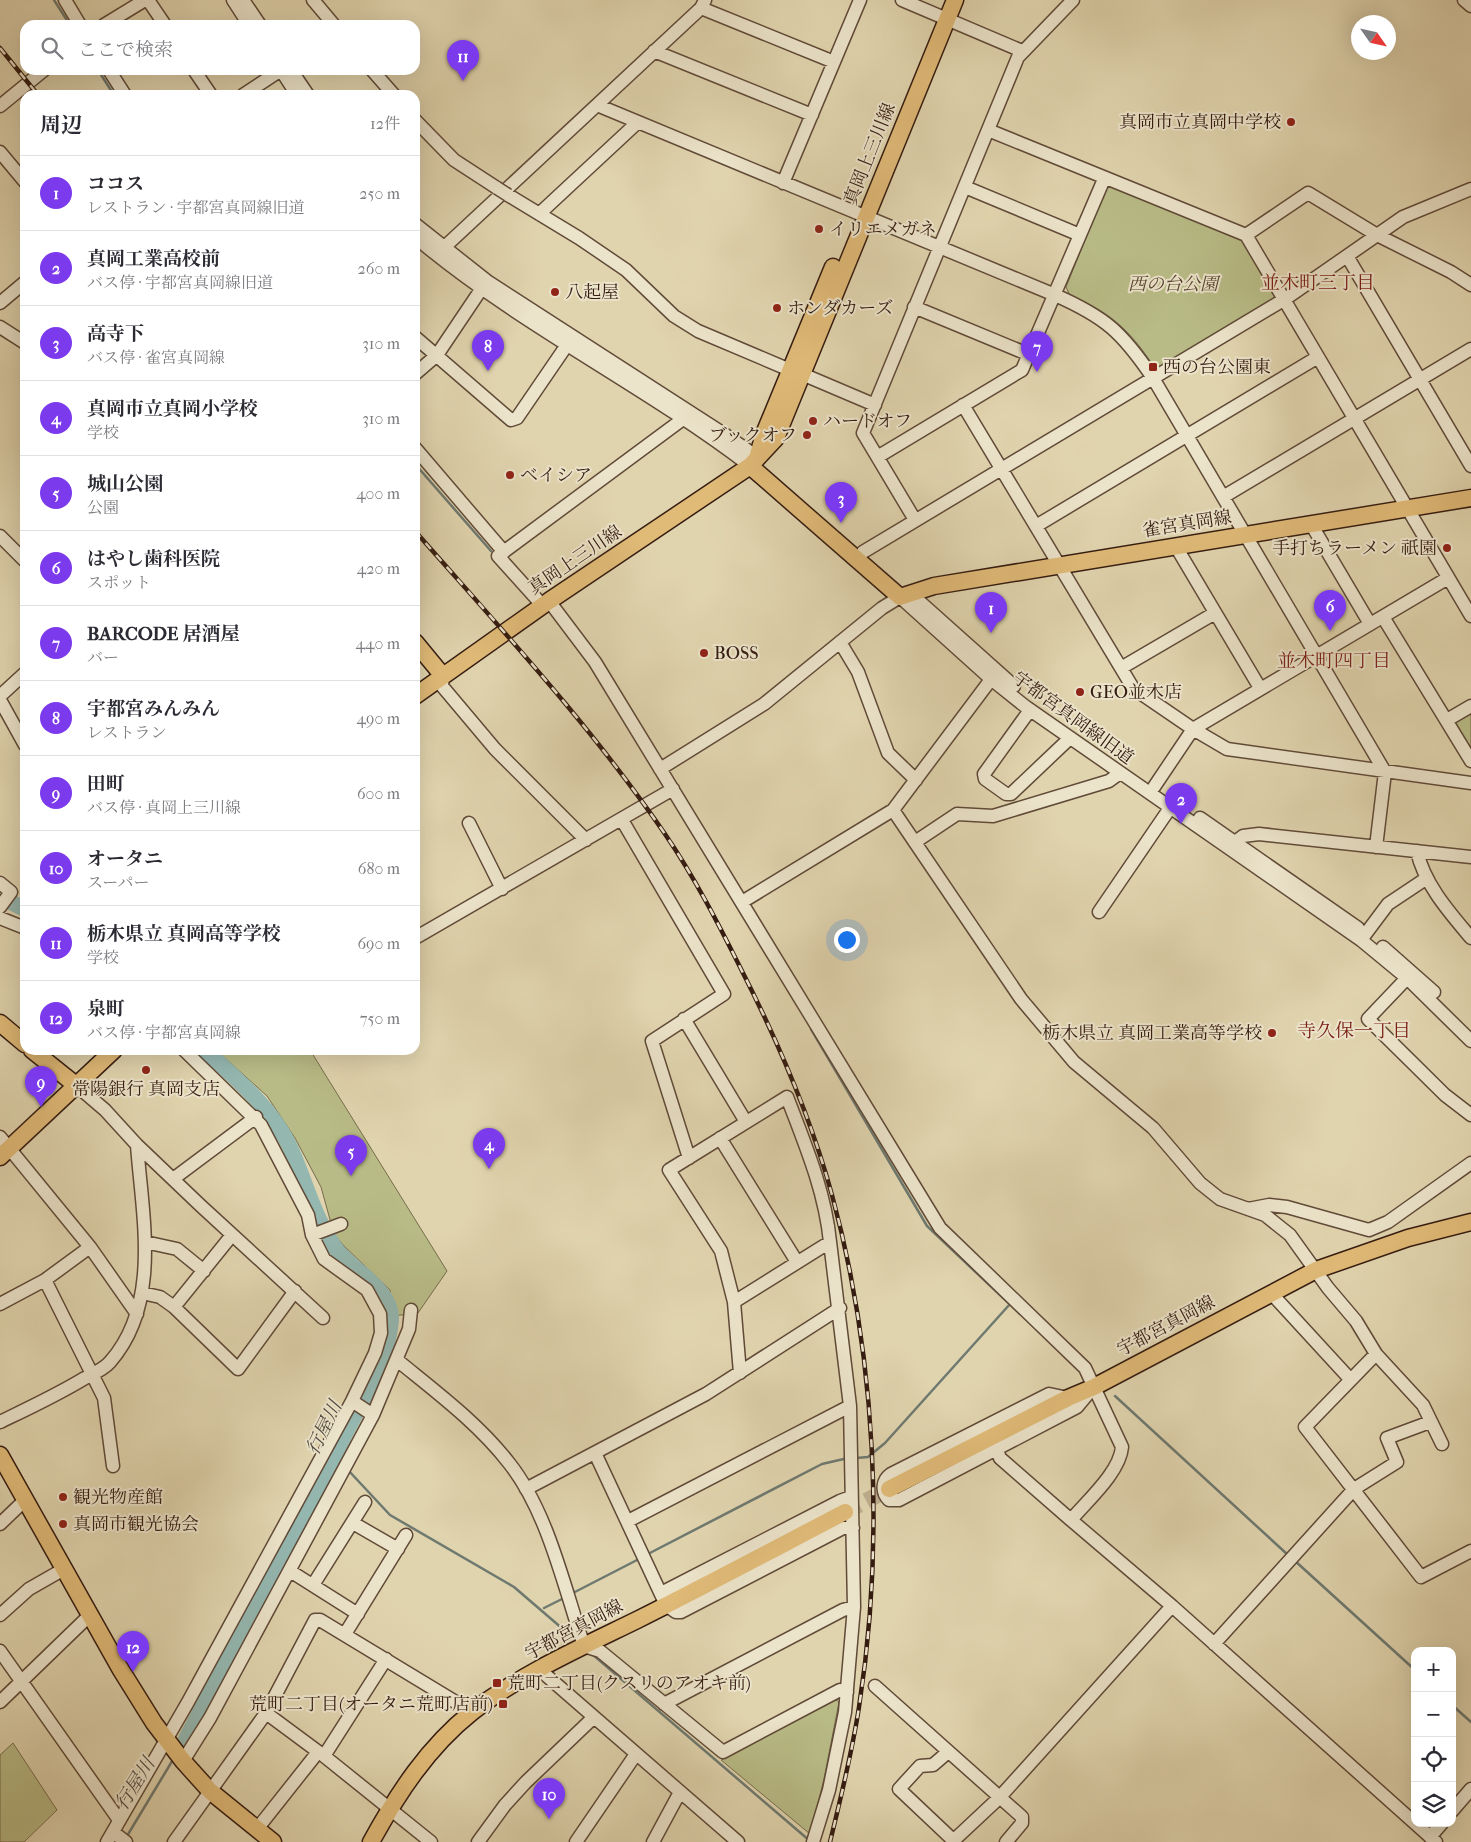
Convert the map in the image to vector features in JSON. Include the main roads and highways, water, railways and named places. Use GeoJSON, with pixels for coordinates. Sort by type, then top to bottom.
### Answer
{"type":"FeatureCollection","features":[{"type":"Feature","properties":{"kind":"main road","name":"真岡上三川線"},"geometry":{"type":"LineString","coordinates":[[420,692],[546,603],[754,461],[796,372],[943,11],[955,0]]}},
{"type":"Feature","properties":{"kind":"main road"},"geometry":{"type":"LineString","coordinates":[[754,461],[863,552],[905,595]]}},
{"type":"Feature","properties":{"kind":"main road"},"geometry":{"type":"LineString","coordinates":[[754,461],[905,595]]}},
{"type":"Feature","properties":{"kind":"main road","name":"雀宮真岡線"},"geometry":{"type":"LineString","coordinates":[[905,595],[934,586],[1471,498]]}},
{"type":"Feature","properties":{"kind":"main road"},"geometry":{"type":"LineString","coordinates":[[420,648],[443,676]]}},
{"type":"Feature","properties":{"kind":"main road"},"geometry":{"type":"LineString","coordinates":[[0,1023],[20,1040]]}},
{"type":"Feature","properties":{"kind":"main road"},"geometry":{"type":"LineString","coordinates":[[38,1055],[77,1086]]}},
{"type":"Feature","properties":{"kind":"main road"},"geometry":{"type":"LineString","coordinates":[[3,1147],[77,1086],[109,1055]]}},
{"type":"Feature","properties":{"kind":"main road","name":"宇都宮真岡線"},"geometry":{"type":"LineString","coordinates":[[889,1489],[1068,1398],[1094,1387],[1316,1270],[1408,1238],[1471,1222]]}},
{"type":"Feature","properties":{"kind":"main road"},"geometry":{"type":"LineString","coordinates":[[0,1455],[137,1697],[166,1739],[210,1791],[274,1842]]}},
{"type":"Feature","properties":{"kind":"main road","name":"宇都宮真岡線"},"geometry":{"type":"LineString","coordinates":[[372,1842],[390,1808],[428,1754],[472,1712],[540,1670],[664,1599],[848,1504]]}},
{"type":"Feature","properties":{"kind":"waterway"},"geometry":{"type":"LineString","coordinates":[[54,0],[67,20]]}},
{"type":"Feature","properties":{"kind":"waterway"},"geometry":{"type":"LineString","coordinates":[[101,75],[111,90]]}},
{"type":"Feature","properties":{"kind":"waterway"},"geometry":{"type":"LineString","coordinates":[[420,470],[491,551]]}},
{"type":"Feature","properties":{"kind":"waterway","name":"行屋川"},"geometry":{"type":"LineString","coordinates":[[0,897],[20,907]]}},
{"type":"Feature","properties":{"kind":"waterway"},"geometry":{"type":"LineString","coordinates":[[811,1029],[927,1226],[1020,1314]]}},
{"type":"Feature","properties":{"kind":"waterway","name":"行屋川"},"geometry":{"type":"LineString","coordinates":[[186,1739],[367,1392],[380,1363],[389,1334],[391,1320],[390,1309],[386,1299],[370,1281],[343,1257],[328,1237],[290,1147],[273,1119],[252,1094],[210,1055]]}},
{"type":"Feature","properties":{"kind":"waterway"},"geometry":{"type":"LineString","coordinates":[[856,1458],[868,1457],[885,1443],[1010,1304]]}},
{"type":"Feature","properties":{"kind":"waterway"},"geometry":{"type":"LineString","coordinates":[[1115,1396],[1288,1555]]}},
{"type":"Feature","properties":{"kind":"waterway"},"geometry":{"type":"LineString","coordinates":[[334,1456],[343,1464]]}},
{"type":"Feature","properties":{"kind":"waterway"},"geometry":{"type":"LineString","coordinates":[[646,1555],[822,1464],[848,1458]]}},
{"type":"Feature","properties":{"kind":"waterway"},"geometry":{"type":"LineString","coordinates":[[348,1470],[390,1515],[514,1587],[578,1642]]}},
{"type":"Feature","properties":{"kind":"waterway"},"geometry":{"type":"LineString","coordinates":[[571,1594],[639,1559]]}},
{"type":"Feature","properties":{"kind":"waterway"},"geometry":{"type":"LineString","coordinates":[[1294,1560],[1411,1666]]}},
{"type":"Feature","properties":{"kind":"waterway"},"geometry":{"type":"LineString","coordinates":[[544,1608],[564,1598]]}},
{"type":"Feature","properties":{"kind":"waterway"},"geometry":{"type":"LineString","coordinates":[[592,1654],[810,1841]]}},
{"type":"Feature","properties":{"kind":"waterway"},"geometry":{"type":"LineString","coordinates":[[1456,1709],[1471,1722]]}},
{"type":"Feature","properties":{"kind":"waterway","name":"行屋川"},"geometry":{"type":"LineString","coordinates":[[180,1749],[186,1739]]}},
{"type":"Feature","properties":{"kind":"waterway","name":"行屋川"},"geometry":{"type":"LineString","coordinates":[[127,1836],[174,1758]]}},
{"type":"Feature","properties":{"kind":"tunnel"},"geometry":{"type":"LineString","coordinates":[[845,1512],[889,1489]]}},
{"type":"Feature","properties":{"kind":"railway"},"geometry":{"type":"LineString","coordinates":[[0,48],[20,73]]}},
{"type":"Feature","properties":{"kind":"railway"},"geometry":{"type":"LineString","coordinates":[[22,75],[34,90]]}},
{"type":"Feature","properties":{"kind":"railway"},"geometry":{"type":"LineString","coordinates":[[420,537],[512,641],[607,755],[637,794],[676,851],[716,920],[769,1027],[793,1082],[824,1166],[847,1257],[867,1384],[872,1450],[873,1515],[872,1580],[867,1644],[859,1707],[850,1758],[830,1842]]}},
{"type":"Feature","properties":{"kind":"place","name":"栃木県立 真岡高等学校"},"geometry":{"type":"Point","coordinates":[463,81]}},
{"type":"Feature","properties":{"kind":"place","name":"真岡市立真岡中学校"},"geometry":{"type":"Point","coordinates":[1291,122]}},
{"type":"Feature","properties":{"kind":"place","name":"イリエメガネ"},"geometry":{"type":"Point","coordinates":[819,229]}},
{"type":"Feature","properties":{"kind":"place","name":"八起屋"},"geometry":{"type":"Point","coordinates":[555,292]}},
{"type":"Feature","properties":{"kind":"place","name":"ホンダカーズ"},"geometry":{"type":"Point","coordinates":[777,308]}},
{"type":"Feature","properties":{"kind":"place","name":"西の台公園東"},"geometry":{"type":"Point","coordinates":[1153,367]}},
{"type":"Feature","properties":{"kind":"place","name":"宇都宮みんみん"},"geometry":{"type":"Point","coordinates":[488,371]}},
{"type":"Feature","properties":{"kind":"place","name":"BARCODE 居酒屋"},"geometry":{"type":"Point","coordinates":[1037,372]}},
{"type":"Feature","properties":{"kind":"place","name":"ハードオフ"},"geometry":{"type":"Point","coordinates":[813,421]}},
{"type":"Feature","properties":{"kind":"place","name":"ブックオフ"},"geometry":{"type":"Point","coordinates":[807,435]}},
{"type":"Feature","properties":{"kind":"place","name":"ベイシア"},"geometry":{"type":"Point","coordinates":[510,475]}},
{"type":"Feature","properties":{"kind":"place","name":"高寺下"},"geometry":{"type":"Point","coordinates":[841,523]}},
{"type":"Feature","properties":{"kind":"place","name":"手打ちラーメン 祇園"},"geometry":{"type":"Point","coordinates":[1447,548]}},
{"type":"Feature","properties":{"kind":"place","name":"はやし歯科医院"},"geometry":{"type":"Point","coordinates":[1330,631]}},
{"type":"Feature","properties":{"kind":"place","name":"ココス"},"geometry":{"type":"Point","coordinates":[991,633]}},
{"type":"Feature","properties":{"kind":"place","name":"BOSS"},"geometry":{"type":"Point","coordinates":[704,653]}},
{"type":"Feature","properties":{"kind":"place","name":"GEO並木店"},"geometry":{"type":"Point","coordinates":[1080,692]}},
{"type":"Feature","properties":{"kind":"place","name":"真岡工業高校前"},"geometry":{"type":"Point","coordinates":[1181,824]}},
{"type":"Feature","properties":{"kind":"place","name":"栃木県立 真岡工業高等学校"},"geometry":{"type":"Point","coordinates":[1272,1033]}},
{"type":"Feature","properties":{"kind":"place","name":"常陽銀行 真岡支店"},"geometry":{"type":"Point","coordinates":[146,1070]}},
{"type":"Feature","properties":{"kind":"place","name":"田町"},"geometry":{"type":"Point","coordinates":[41,1107]}},
{"type":"Feature","properties":{"kind":"place","name":"真岡市立真岡小学校"},"geometry":{"type":"Point","coordinates":[489,1169]}},
{"type":"Feature","properties":{"kind":"place","name":"城山公園"},"geometry":{"type":"Point","coordinates":[351,1176]}},
{"type":"Feature","properties":{"kind":"place","name":"観光物産館"},"geometry":{"type":"Point","coordinates":[63,1497]}},
{"type":"Feature","properties":{"kind":"place","name":"真岡市観光協会"},"geometry":{"type":"Point","coordinates":[63,1524]}},
{"type":"Feature","properties":{"kind":"place","name":"泉町"},"geometry":{"type":"Point","coordinates":[133,1672]}},
{"type":"Feature","properties":{"kind":"place","name":"荒町二丁目(クスリのアオキ前)"},"geometry":{"type":"Point","coordinates":[497,1683]}},
{"type":"Feature","properties":{"kind":"place","name":"荒町二丁目(オータニ荒町店前)"},"geometry":{"type":"Point","coordinates":[503,1704]}},
{"type":"Feature","properties":{"kind":"place","name":"オータニ"},"geometry":{"type":"Point","coordinates":[549,1819]}},
{"type":"Feature","properties":{"kind":"district","name":"並木町三丁目"},"geometry":{"type":"Point","coordinates":[1318,283]}},
{"type":"Feature","properties":{"kind":"district","name":"並木町四丁目"},"geometry":{"type":"Point","coordinates":[1334,661]}},
{"type":"Feature","properties":{"kind":"district","name":"寺久保一丁目"},"geometry":{"type":"Point","coordinates":[1354,1031]}},
{"type":"Feature","properties":{"kind":"park label","name":"西の台公園"},"geometry":{"type":"Point","coordinates":[1173,284]}}]}
